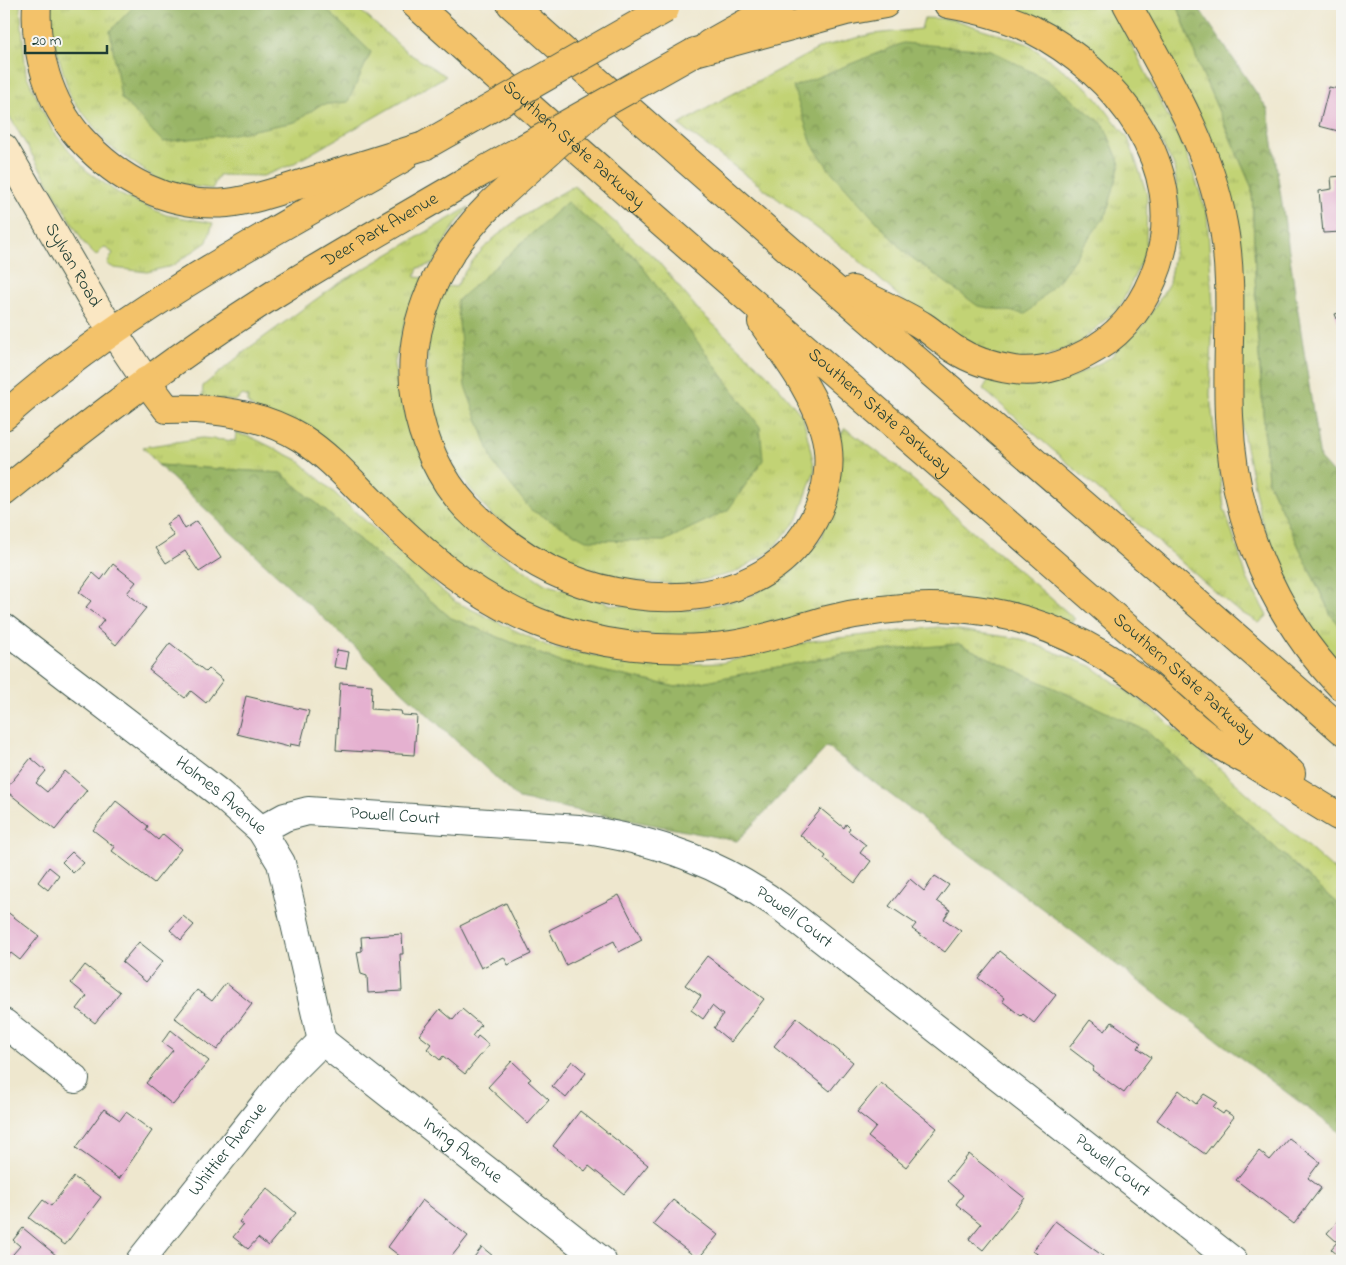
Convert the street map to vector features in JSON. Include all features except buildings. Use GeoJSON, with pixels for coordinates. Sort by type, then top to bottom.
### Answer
{"type":"FeatureCollection","features":[{"type":"Feature","properties":{"kind":"main road"},"geometry":{"type":"LineString","coordinates":[[37,4],[36,19],[42,60],[52,92],[76,134],[107,164],[126,178],[164,196],[201,203],[228,202],[273,192],[424,146]]}},
{"type":"Feature","properties":{"kind":"main road","name":"Southern State Parkway"},"geometry":{"type":"LineString","coordinates":[[416,4],[743,294],[1111,612],[1340,817]]}},
{"type":"Feature","properties":{"kind":"main road"},"geometry":{"type":"LineString","coordinates":[[511,4],[1342,730]]}},
{"type":"Feature","properties":{"kind":"main road","name":"Deer Park Avenue"},"geometry":{"type":"LineString","coordinates":[[4,492],[146,381],[275,294],[478,174],[780,4]]}},
{"type":"Feature","properties":{"kind":"main road"},"geometry":{"type":"LineString","coordinates":[[695,52],[846,11],[885,4]]}},
{"type":"Feature","properties":{"kind":"main road"},"geometry":{"type":"LineString","coordinates":[[810,267],[924,326],[955,350],[986,363],[1017,370],[1059,366],[1088,353],[1118,332],[1148,291],[1161,256],[1167,216],[1161,174],[1135,119],[1105,84],[1070,53],[1050,40],[1008,19],[948,4]]}},
{"type":"Feature","properties":{"kind":"main road"},"geometry":{"type":"LineString","coordinates":[[1127,4],[1198,137],[1219,205],[1228,263],[1231,443],[1238,489],[1251,535],[1269,583],[1287,619],[1311,653],[1342,688]]}},
{"type":"Feature","properties":{"kind":"main road"},"geometry":{"type":"LineString","coordinates":[[4,416],[44,381],[112,332],[269,235],[670,6]]}},
{"type":"Feature","properties":{"kind":"main road"},"geometry":{"type":"LineString","coordinates":[[598,106],[478,218],[447,257],[427,297],[415,342],[412,366],[418,415],[437,465],[466,506],[485,525],[525,555],[564,576],[607,590],[653,597],[677,598],[717,592],[753,580],[770,570],[792,551],[810,527],[818,511],[828,469],[828,448],[824,429],[808,392],[743,294]]}},
{"type":"Feature","properties":{"kind":"main road"},"geometry":{"type":"LineString","coordinates":[[146,381],[168,409],[189,408],[239,415],[280,427],[299,437],[334,465],[412,542],[455,577],[487,599],[541,624],[604,642],[700,648],[734,645],[828,620],[895,609],[962,609],[1022,619],[1067,635],[1112,660],[1159,695],[1209,738],[1340,817]]}},
{"type":"Feature","properties":{"kind":"street","name":"Sylvan Road"},"geometry":{"type":"LineString","coordinates":[[4,148],[112,332],[146,381]]}},
{"type":"Feature","properties":{"kind":"street"},"geometry":{"type":"LineString","coordinates":[[4,400],[44,381]]}},
{"type":"Feature","properties":{"kind":"street","name":"Holmes Avenue"},"geometry":{"type":"LineString","coordinates":[[4,628],[219,794],[261,830],[281,864],[322,1040]]}},
{"type":"Feature","properties":{"kind":"street","name":"Powell Court"},"geometry":{"type":"LineString","coordinates":[[261,830],[285,817],[308,811],[579,829],[658,844],[696,858],[749,885],[785,910],[1233,1261]]}},
{"type":"Feature","properties":{"kind":"street"},"geometry":{"type":"LineString","coordinates":[[4,1022],[75,1079]]}},
{"type":"Feature","properties":{"kind":"street","name":"Whittier Avenue"},"geometry":{"type":"LineString","coordinates":[[140,1261],[288,1076],[322,1040]]}},
{"type":"Feature","properties":{"kind":"street","name":"Irving Avenue"},"geometry":{"type":"LineString","coordinates":[[322,1040],[602,1261]]}},
{"type":"Feature","properties":{"kind":"green space"},"geometry":{"type":"Polygon","coordinates":[[[4,4],[20,4],[26,74],[52,130],[87,171],[121,195],[166,215],[213,223],[207,242],[172,266],[147,272],[114,268],[107,264],[113,253],[104,247],[96,256],[85,245],[4,107],[4,4]]]}},
{"type":"Feature","properties":{"kind":"green space"},"geometry":{"type":"Polygon","coordinates":[[[51,4],[353,4],[408,53],[446,76],[291,165],[263,176],[219,175],[212,189],[161,182],[108,145],[70,96],[47,17],[51,4]]]}},
{"type":"Feature","properties":{"kind":"green space"},"geometry":{"type":"Polygon","coordinates":[[[136,4],[321,4],[371,52],[348,102],[320,105],[295,122],[233,134],[163,142],[121,98],[110,31],[136,4]]]}},
{"type":"Feature","properties":{"kind":"green space"},"geometry":{"type":"Polygon","coordinates":[[[1000,4],[1111,4],[1186,152],[1207,213],[1213,307],[1210,396],[1224,508],[1247,578],[1267,616],[1259,623],[1234,608],[983,389],[989,379],[1031,386],[1071,378],[1108,359],[1145,323],[1169,283],[1180,218],[1174,166],[1142,108],[1000,4]]]}},
{"type":"Feature","properties":{"kind":"green space"},"geometry":{"type":"Polygon","coordinates":[[[1139,4],[1177,4],[1200,68],[1252,188],[1257,327],[1268,481],[1331,615],[1342,628],[1342,680],[1297,612],[1261,519],[1242,428],[1239,231],[1216,147],[1139,4]]]}},
{"type":"Feature","properties":{"kind":"green space"},"geometry":{"type":"Polygon","coordinates":[[[1177,4],[1196,4],[1268,110],[1320,459],[1342,483],[1342,628],[1331,615],[1268,481],[1257,327],[1252,188],[1200,68],[1177,4]]]}},
{"type":"Feature","properties":{"kind":"green space"},"geometry":{"type":"Polygon","coordinates":[[[924,18],[952,19],[1028,44],[1089,89],[1128,138],[1147,194],[1146,251],[1120,307],[1078,344],[1036,360],[986,358],[944,337],[854,256],[679,125],[723,99],[824,46],[873,34],[921,29],[924,18]]]}},
{"type":"Feature","properties":{"kind":"green space"},"geometry":{"type":"Polygon","coordinates":[[[903,43],[991,50],[1047,80],[1104,125],[1120,164],[1107,213],[1060,279],[1026,314],[978,306],[904,252],[829,169],[812,144],[793,87],[903,43]]]}},
{"type":"Feature","properties":{"kind":"green space"},"geometry":{"type":"Polygon","coordinates":[[[574,186],[656,259],[700,312],[769,376],[803,417],[815,469],[798,519],[771,551],[734,573],[682,585],[614,579],[547,552],[491,515],[455,469],[428,402],[427,329],[444,286],[456,287],[466,269],[492,240],[507,227],[574,186]]]}},
{"type":"Feature","properties":{"kind":"green space"},"geometry":{"type":"Polygon","coordinates":[[[567,202],[636,258],[760,427],[763,460],[728,510],[664,541],[586,540],[531,510],[494,464],[465,386],[457,301],[567,202]]]}},
{"type":"Feature","properties":{"kind":"green space"},"geometry":{"type":"Polygon","coordinates":[[[469,207],[450,232],[433,264],[418,268],[415,277],[424,278],[407,313],[394,366],[409,429],[441,494],[483,543],[545,584],[613,605],[690,610],[748,598],[792,571],[822,538],[839,475],[839,437],[845,428],[899,468],[1075,619],[1065,628],[940,599],[710,639],[584,630],[517,603],[463,571],[248,404],[248,397],[243,395],[235,401],[202,397],[203,386],[249,348],[333,287],[469,207]]]}},
{"type":"Feature","properties":{"kind":"green space"},"geometry":{"type":"Polygon","coordinates":[[[236,433],[253,438],[298,460],[454,601],[550,647],[651,666],[721,663],[811,641],[938,627],[1021,639],[1091,666],[1151,708],[1342,877],[1342,908],[1145,730],[844,654],[676,687],[560,662],[451,618],[281,473],[158,465],[143,447],[202,438],[235,441],[236,433]]]}},
{"type":"Feature","properties":{"kind":"green space"},"geometry":{"type":"Polygon","coordinates":[[[158,465],[281,473],[451,618],[560,662],[676,687],[844,654],[959,644],[1145,730],[1342,908],[1342,1134],[827,747],[737,841],[519,799],[158,465]]]}}]}
